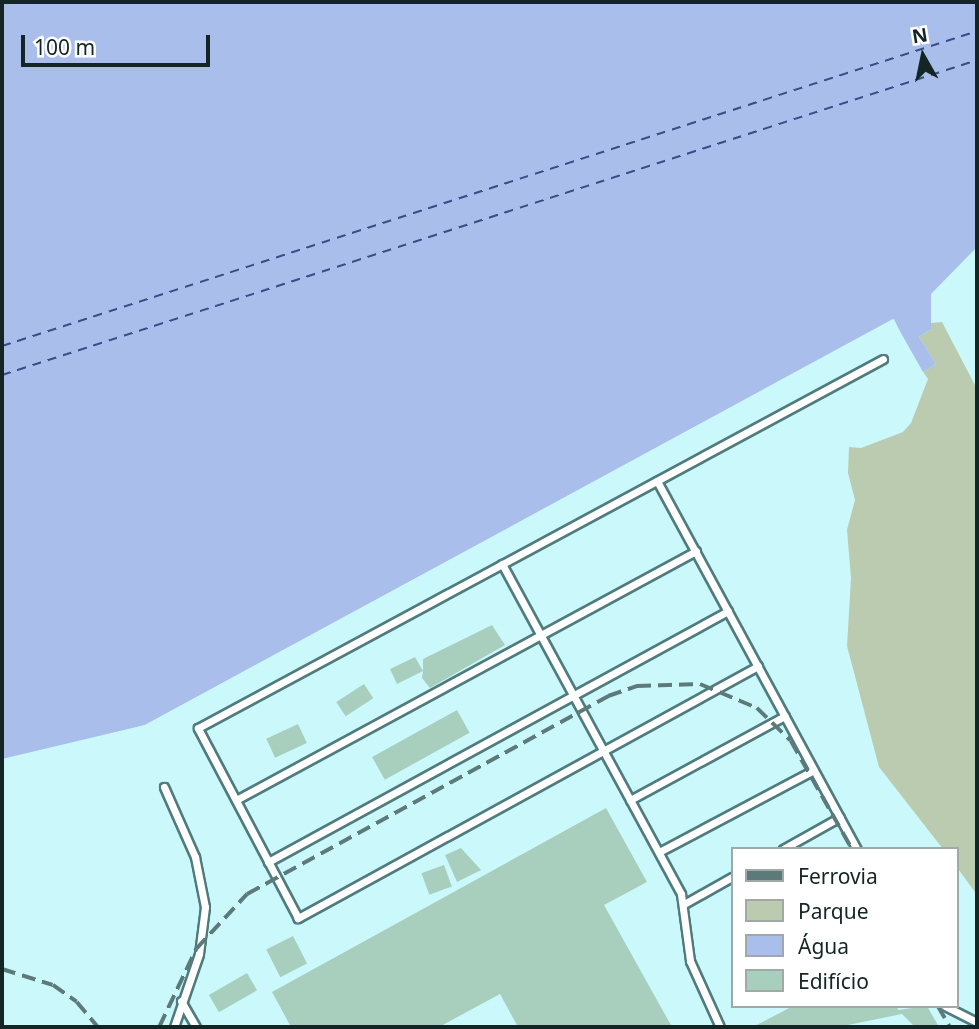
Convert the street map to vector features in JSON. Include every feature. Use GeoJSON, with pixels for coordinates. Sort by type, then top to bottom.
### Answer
{"type":"FeatureCollection","features":[{"type":"Feature","properties":{"kind":"lane"},"geometry":{"type":"LineString","coordinates":[[758,666],[298,918],[198,729],[883,359]]}},
{"type":"Feature","properties":{"kind":"lane"},"geometry":{"type":"LineString","coordinates":[[657,481],[856,847]]}},
{"type":"Feature","properties":{"kind":"lane"},"geometry":{"type":"LineString","coordinates":[[236,800],[696,551]]}},
{"type":"Feature","properties":{"kind":"lane"},"geometry":{"type":"LineString","coordinates":[[502,564],[659,852],[684,904],[690,961],[720,1027]]}},
{"type":"Feature","properties":{"kind":"lane"},"geometry":{"type":"LineString","coordinates":[[268,862],[728,611]]}},
{"type":"Feature","properties":{"kind":"lane"},"geometry":{"type":"LineString","coordinates":[[630,800],[785,716]]}},
{"type":"Feature","properties":{"kind":"lane"},"geometry":{"type":"LineString","coordinates":[[659,852],[814,769]]}},
{"type":"Feature","properties":{"kind":"lane"},"geometry":{"type":"LineString","coordinates":[[164,787],[195,857],[205,907],[199,954],[174,1027]]}},
{"type":"Feature","properties":{"kind":"lane"},"geometry":{"type":"LineString","coordinates":[[787,847],[840,817]]}},
{"type":"Feature","properties":{"kind":"lane"},"geometry":{"type":"LineString","coordinates":[[684,904],[730,878]]}},
{"type":"Feature","properties":{"kind":"lane"},"geometry":{"type":"LineString","coordinates":[[181,1002],[196,1027]]}},
{"type":"Feature","properties":{"kind":"lane"},"geometry":{"type":"LineString","coordinates":[[949,1008],[977,1022]]}},
{"type":"Feature","properties":{"kind":"green space"},"geometry":{"type":"Polygon","coordinates":[[[942,322],[977,389],[977,895],[958,869],[958,847],[941,847],[879,767],[847,646],[851,578],[847,530],[855,500],[848,473],[849,447],[861,448],[903,432],[911,423],[928,379],[923,372],[936,364],[919,337],[931,329],[931,323],[942,322]]]}},
{"type":"Feature","properties":{"kind":"water"},"geometry":{"type":"Polygon","coordinates":[[[977,2],[977,247],[931,294],[931,329],[919,337],[936,364],[923,372],[893,319],[145,725],[2,759],[2,4],[977,2]]]}},
{"type":"Feature","properties":{"kind":"pier"},"geometry":{"type":"Polygon","coordinates":[[[894,319],[916,367],[892,323],[147,728],[2,763],[145,725],[894,319]]]}},
{"type":"Feature","properties":{"kind":"building"},"geometry":{"type":"Polygon","coordinates":[[[492,625],[505,645],[430,688],[422,678],[423,659],[492,625]]]}},
{"type":"Feature","properties":{"kind":"building"},"geometry":{"type":"Polygon","coordinates":[[[415,657],[423,671],[397,684],[390,669],[415,657]]]}},
{"type":"Feature","properties":{"kind":"building"},"geometry":{"type":"Polygon","coordinates":[[[364,684],[373,698],[346,716],[336,702],[364,684]]]}},
{"type":"Feature","properties":{"kind":"building"},"geometry":{"type":"Polygon","coordinates":[[[457,710],[470,733],[385,780],[372,757],[457,710]]]}},
{"type":"Feature","properties":{"kind":"building"},"geometry":{"type":"Polygon","coordinates":[[[298,724],[307,743],[275,758],[266,739],[298,724]]]}},
{"type":"Feature","properties":{"kind":"building"},"geometry":{"type":"Polygon","coordinates":[[[606,808],[647,882],[604,905],[672,1027],[518,1027],[500,994],[439,1027],[291,1027],[272,992],[606,808]]]}},
{"type":"Feature","properties":{"kind":"building"},"geometry":{"type":"Polygon","coordinates":[[[461,848],[481,870],[457,882],[445,855],[461,848]]]}},
{"type":"Feature","properties":{"kind":"building"},"geometry":{"type":"Polygon","coordinates":[[[444,865],[452,887],[429,895],[421,873],[444,865]]]}},
{"type":"Feature","properties":{"kind":"building"},"geometry":{"type":"Polygon","coordinates":[[[293,936],[307,964],[280,977],[266,950],[293,936]]]}},
{"type":"Feature","properties":{"kind":"building"},"geometry":{"type":"Polygon","coordinates":[[[247,973],[257,990],[219,1012],[209,995],[247,973]]]}},
{"type":"Feature","properties":{"kind":"building"},"geometry":{"type":"Polygon","coordinates":[[[789,1008],[928,1008],[939,1027],[915,1027],[902,1014],[838,1027],[753,1027],[789,1008]]]}},
{"type":"Feature","properties":{"kind":"ferry route"},"geometry":{"type":"LineString","coordinates":[[2,346],[977,31]]}},
{"type":"Feature","properties":{"kind":"ferry route"},"geometry":{"type":"LineString","coordinates":[[2,375],[977,60]]}},
{"type":"Feature","properties":{"kind":"railway"},"geometry":{"type":"LineString","coordinates":[[159,1027],[196,949],[247,894],[608,696],[637,686],[700,684],[757,708],[791,741],[851,847]]}},
{"type":"Feature","properties":{"kind":"railway"},"geometry":{"type":"LineString","coordinates":[[2,969],[53,985],[77,1002],[98,1027]]}},
{"type":"Feature","properties":{"kind":"railway"},"geometry":{"type":"LineString","coordinates":[[939,1008],[950,1027]]}}]}
